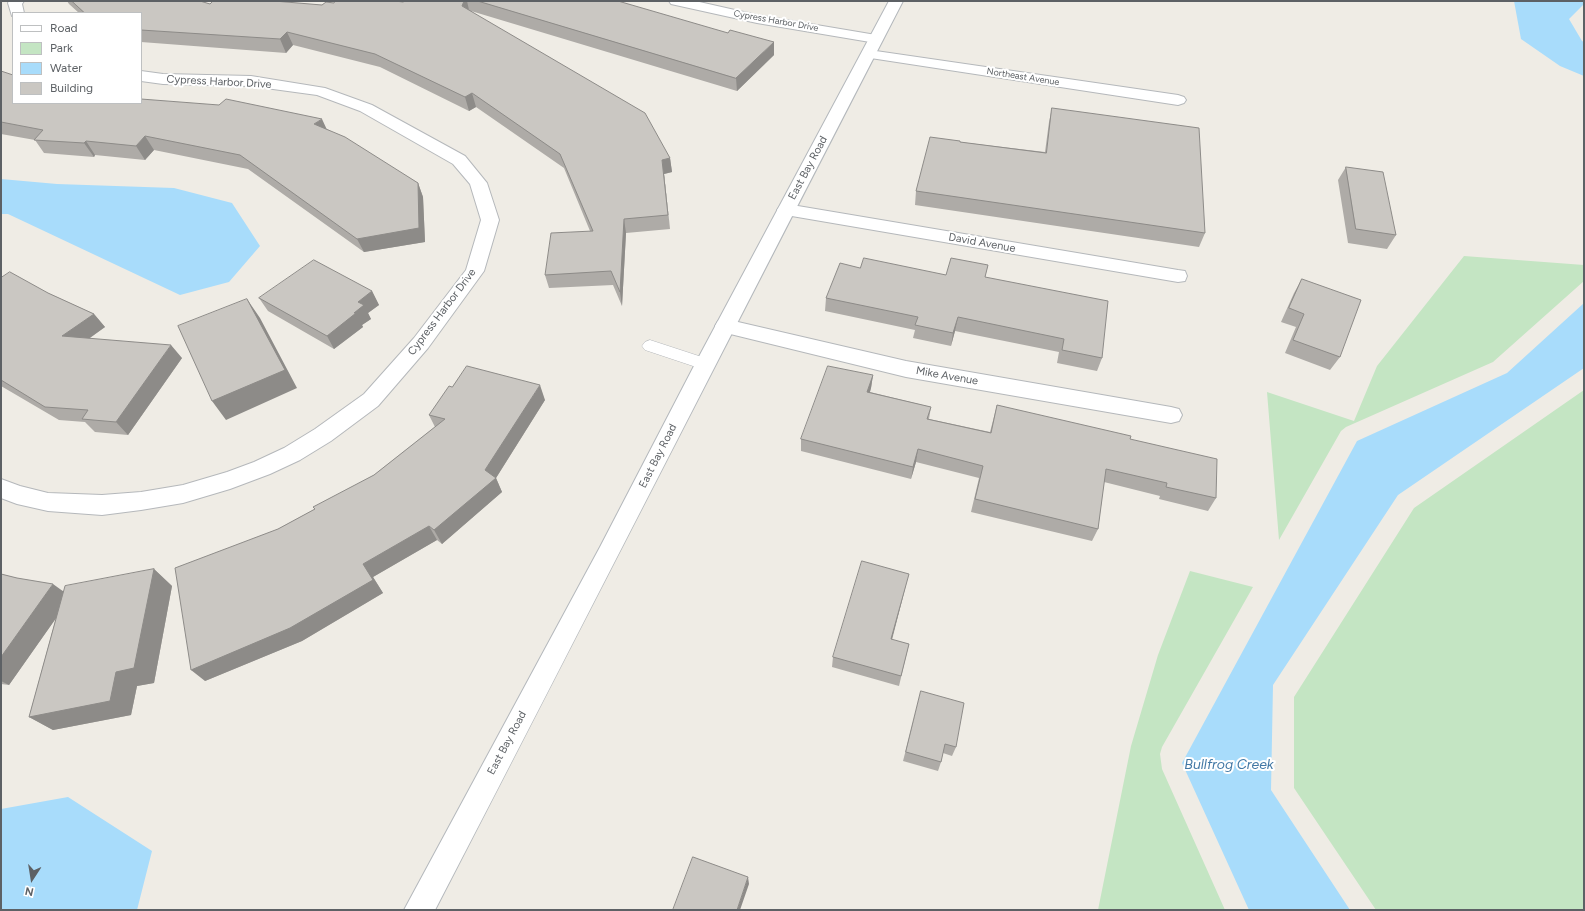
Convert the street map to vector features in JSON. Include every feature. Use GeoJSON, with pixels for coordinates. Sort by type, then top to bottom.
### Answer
{"type":"FeatureCollection","features":[{"type":"Feature","properties":{"kind":"street"},"geometry":{"type":"LineString","coordinates":[[17,1],[15,3],[17,12]]}},
{"type":"Feature","properties":{"kind":"street","name":"Cypress Harbor Drive"},"geometry":{"type":"LineString","coordinates":[[676,1],[757,19],[876,39]]}},
{"type":"Feature","properties":{"kind":"street","name":"East Bay Road"},"geometry":{"type":"LineString","coordinates":[[418,910],[604,560],[705,364],[896,1]]}},
{"type":"Feature","properties":{"kind":"street","name":"Northeast Avenue"},"geometry":{"type":"LineString","coordinates":[[869,54],[1178,100]]}},
{"type":"Feature","properties":{"kind":"street","name":"Cypress Harbor Drive"},"geometry":{"type":"LineString","coordinates":[[1,488],[17,495],[48,502],[102,505],[141,501],[183,494],[230,480],[268,466],[292,454],[323,435],[371,400],[421,343],[474,272],[490,220],[478,183],[459,160],[366,108],[320,91],[251,81],[163,79],[142,76]]}},
{"type":"Feature","properties":{"kind":"street","name":"David Avenue"},"geometry":{"type":"LineString","coordinates":[[786,210],[1178,276]]}},
{"type":"Feature","properties":{"kind":"street","name":"Mike Avenue"},"geometry":{"type":"LineString","coordinates":[[725,326],[906,369],[1171,415]]}},
{"type":"Feature","properties":{"kind":"lane"},"geometry":{"type":"LineString","coordinates":[[650,346],[705,364]]}},
{"type":"Feature","properties":{"kind":"green space"},"geometry":{"type":"Polygon","coordinates":[[[1464,256],[1584,265],[1584,281],[1493,362],[1346,427],[1341,431],[1279,540],[1267,392],[1354,421],[1377,366],[1464,256]]]}},
{"type":"Feature","properties":{"kind":"green space"},"geometry":{"type":"Polygon","coordinates":[[[1584,390],[1584,910],[1376,910],[1294,788],[1294,697],[1414,508],[1584,390]]]}},
{"type":"Feature","properties":{"kind":"green space"},"geometry":{"type":"Polygon","coordinates":[[[1190,571],[1253,587],[1162,747],[1160,754],[1162,769],[1225,910],[1098,910],[1131,746],[1158,655],[1190,571]]]}},
{"type":"Feature","properties":{"kind":"water"},"geometry":{"type":"Polygon","coordinates":[[[1514,1],[1584,1],[1584,4],[1569,19],[1584,42],[1584,76],[1560,66],[1521,39],[1514,1]]]}},
{"type":"Feature","properties":{"kind":"water"},"geometry":{"type":"Polygon","coordinates":[[[1,179],[57,184],[174,188],[232,203],[260,246],[229,282],[180,295],[8,214],[1,214],[1,179]]]}},
{"type":"Feature","properties":{"kind":"water","name":"Bullfrog Creek"},"geometry":{"type":"Polygon","coordinates":[[[1584,303],[1584,368],[1398,495],[1273,685],[1271,790],[1350,910],[1249,910],[1182,763],[1357,441],[1507,373],[1584,303]]]}},
{"type":"Feature","properties":{"kind":"water"},"geometry":{"type":"Polygon","coordinates":[[[68,797],[152,851],[137,910],[1,910],[1,809],[68,797]]]}},
{"type":"Feature","properties":{"kind":"building"},"geometry":{"type":"Polygon","coordinates":[[[72,1],[200,1],[210,4],[213,1],[274,1],[322,5],[326,2],[334,3],[335,1],[464,1],[462,6],[645,113],[670,158],[662,160],[668,215],[624,219],[620,292],[611,271],[545,275],[551,233],[593,231],[560,154],[472,93],[465,97],[375,54],[287,32],[280,39],[142,30],[142,12],[84,12],[72,1]]]}},
{"type":"Feature","properties":{"kind":"building"},"geometry":{"type":"Polygon","coordinates":[[[478,1],[618,1],[728,33],[730,30],[774,42],[736,78],[478,1]]]}},
{"type":"Feature","properties":{"kind":"building"},"geometry":{"type":"Polygon","coordinates":[[[1,71],[12,75],[12,104],[142,104],[142,99],[219,105],[226,99],[322,119],[314,124],[345,137],[418,183],[419,228],[357,239],[240,155],[145,136],[136,146],[86,141],[84,143],[34,140],[43,130],[1,122],[1,71]]]}},
{"type":"Feature","properties":{"kind":"building"},"geometry":{"type":"Polygon","coordinates":[[[1052,108],[1199,128],[1205,233],[916,191],[930,137],[1046,153],[1052,108]]]}},
{"type":"Feature","properties":{"kind":"building"},"geometry":{"type":"Polygon","coordinates":[[[1346,167],[1383,172],[1396,235],[1356,229],[1346,167]]]}},
{"type":"Feature","properties":{"kind":"building"},"geometry":{"type":"Polygon","coordinates":[[[864,258],[946,275],[951,258],[988,265],[985,277],[1108,301],[1102,358],[1062,350],[1064,339],[958,317],[953,333],[915,325],[918,317],[826,298],[840,263],[860,268],[864,258]]]}},
{"type":"Feature","properties":{"kind":"building"},"geometry":{"type":"Polygon","coordinates":[[[314,260],[372,291],[358,302],[364,305],[354,313],[356,313],[327,336],[259,298],[314,260]]]}},
{"type":"Feature","properties":{"kind":"building"},"geometry":{"type":"Polygon","coordinates":[[[10,272],[48,293],[94,314],[62,336],[171,345],[116,422],[82,419],[88,410],[45,407],[1,380],[1,278],[10,272]]]}},
{"type":"Feature","properties":{"kind":"building"},"geometry":{"type":"Polygon","coordinates":[[[1302,279],[1361,300],[1340,357],[1293,340],[1304,314],[1289,308],[1302,279]]]}},
{"type":"Feature","properties":{"kind":"building"},"geometry":{"type":"Polygon","coordinates":[[[247,299],[285,370],[212,401],[178,326],[247,299]]]}},
{"type":"Feature","properties":{"kind":"building"},"geometry":{"type":"Polygon","coordinates":[[[467,366],[540,385],[485,470],[496,478],[434,530],[429,526],[363,564],[373,580],[290,628],[191,670],[175,568],[278,529],[315,509],[313,507],[374,475],[445,419],[429,415],[449,386],[452,387],[467,366]]]}},
{"type":"Feature","properties":{"kind":"building"},"geometry":{"type":"Polygon","coordinates":[[[828,366],[873,375],[867,392],[931,407],[927,419],[991,433],[997,405],[1131,436],[1130,439],[1217,459],[1216,498],[1166,487],[1167,483],[1106,469],[1098,529],[975,499],[983,466],[918,449],[913,467],[801,439],[828,366]]]}},
{"type":"Feature","properties":{"kind":"building"},"geometry":{"type":"Polygon","coordinates":[[[862,561],[909,574],[891,639],[909,644],[901,676],[833,657],[862,561]]]}},
{"type":"Feature","properties":{"kind":"building"},"geometry":{"type":"Polygon","coordinates":[[[154,569],[134,668],[116,672],[110,701],[29,717],[65,586],[154,569]]]}},
{"type":"Feature","properties":{"kind":"building"},"geometry":{"type":"Polygon","coordinates":[[[1,574],[53,584],[1,657],[1,574]]]}},
{"type":"Feature","properties":{"kind":"building"},"geometry":{"type":"Polygon","coordinates":[[[921,691],[964,703],[956,747],[945,744],[941,762],[906,752],[921,691]]]}},
{"type":"Feature","properties":{"kind":"building"},"geometry":{"type":"Polygon","coordinates":[[[693,857],[748,877],[737,910],[673,910],[693,857]]]}}]}
